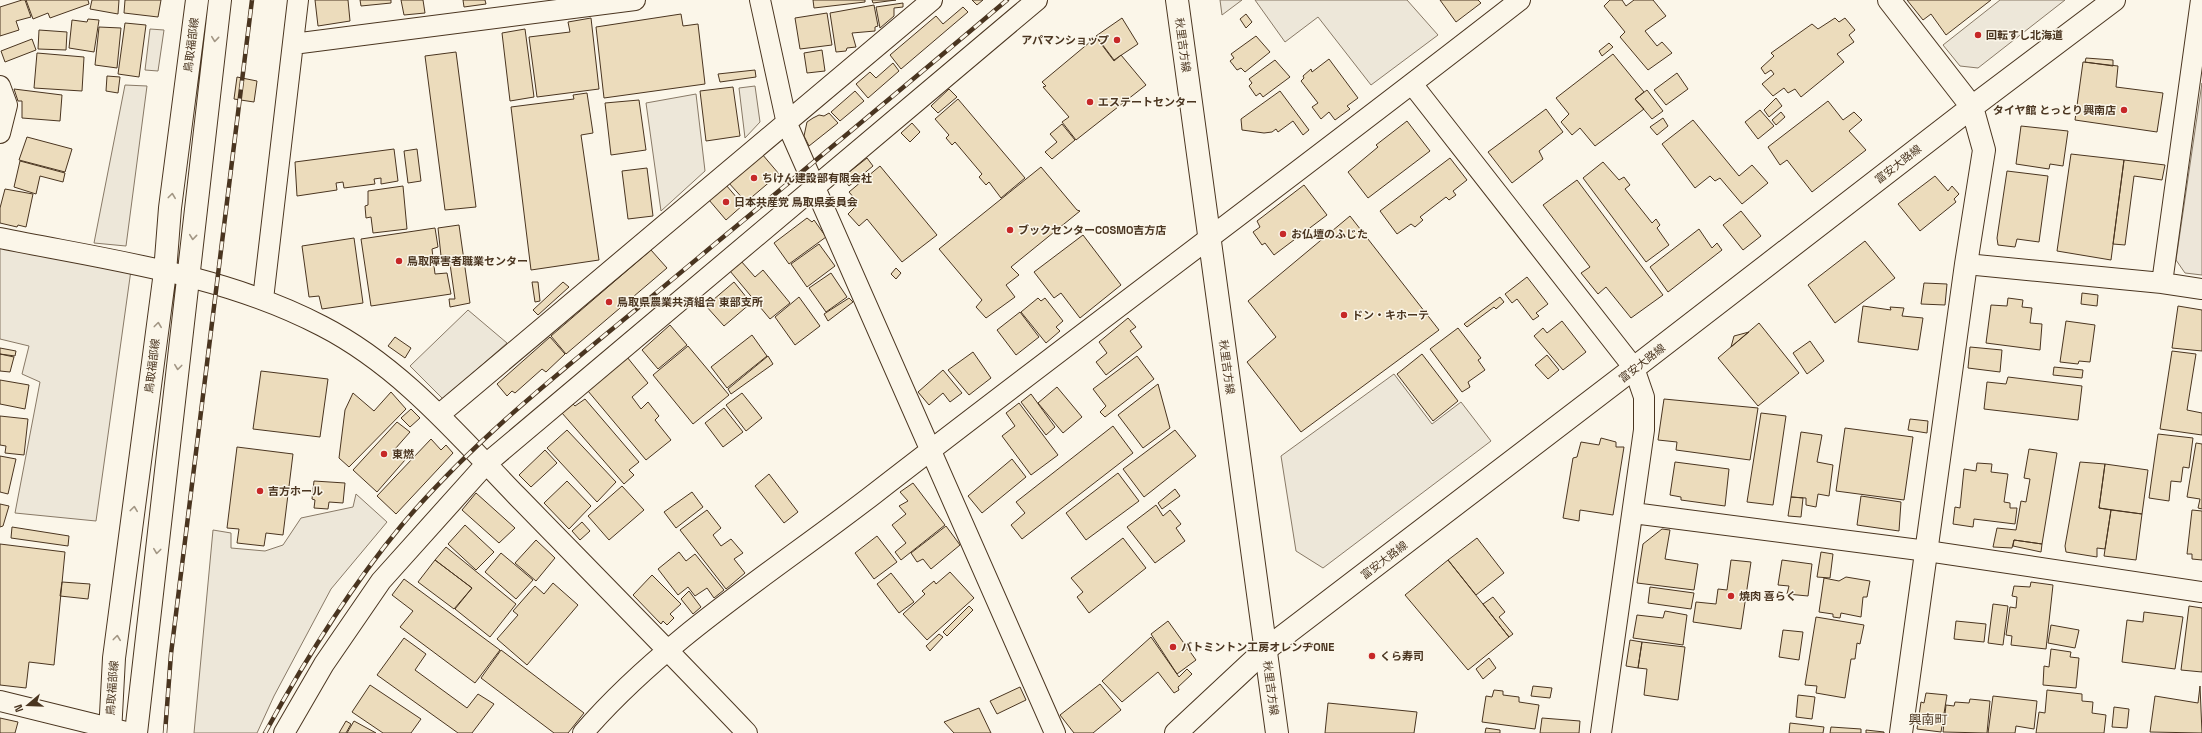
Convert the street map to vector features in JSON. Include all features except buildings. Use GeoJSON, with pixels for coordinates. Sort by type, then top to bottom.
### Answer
{"type":"FeatureCollection","features":[{"type":"Feature","properties":{"kind":"main road","name":"鳥取福部線"},"geometry":{"type":"LineString","coordinates":[[116,731],[114,658],[165,272],[170,208],[197,0]]}},
{"type":"Feature","properties":{"kind":"main road","name":"鳥取福部線"},"geometry":{"type":"LineString","coordinates":[[136,733],[220,0]]}},
{"type":"Feature","properties":{"kind":"main road","name":"秋里吉方線"},"geometry":{"type":"LineString","coordinates":[[1177,0],[1277,733]]}},
{"type":"Feature","properties":{"kind":"main road"},"geometry":{"type":"LineString","coordinates":[[1889,0],[1972,107],[1984,150],[1966,264],[1901,733]]}},
{"type":"Feature","properties":{"kind":"main road","name":"富安大路線"},"geometry":{"type":"LineString","coordinates":[[1176,733],[1266,650],[1972,107],[2114,0]]}},
{"type":"Feature","properties":{"kind":"street"},"geometry":{"type":"LineString","coordinates":[[263,299],[298,0]]}},
{"type":"Feature","properties":{"kind":"street"},"geometry":{"type":"LineString","coordinates":[[293,44],[635,0]]}},
{"type":"Feature","properties":{"kind":"street"},"geometry":{"type":"LineString","coordinates":[[760,0],[787,124],[1055,733]]}},
{"type":"Feature","properties":{"kind":"street"},"geometry":{"type":"LineString","coordinates":[[440,414],[787,124],[932,0]]}},
{"type":"Feature","properties":{"kind":"street"},"geometry":{"type":"LineString","coordinates":[[284,733],[324,664],[381,581],[486,464],[652,322],[816,188],[1037,0]]}},
{"type":"Feature","properties":{"kind":"street"},"geometry":{"type":"LineString","coordinates":[[583,733],[600,714],[668,650],[1412,84],[1520,0]]}},
{"type":"Feature","properties":{"kind":"street"},"geometry":{"type":"LineString","coordinates":[[2162,283],[2201,0]]}},
{"type":"Feature","properties":{"kind":"street"},"geometry":{"type":"LineString","coordinates":[[1412,84],[1634,368],[1644,397],[1645,412],[1633,513],[1601,733]]}},
{"type":"Feature","properties":{"kind":"street"},"geometry":{"type":"LineString","coordinates":[[0,86],[7,105],[0,133]]}},
{"type":"Feature","properties":{"kind":"street"},"geometry":{"type":"LineString","coordinates":[[0,238],[189,277],[263,299],[320,325],[357,345],[440,414],[486,464],[747,733]]}},
{"type":"Feature","properties":{"kind":"street"},"geometry":{"type":"LineString","coordinates":[[1966,264],[2162,283],[2202,289]]}},
{"type":"Feature","properties":{"kind":"street"},"geometry":{"type":"LineString","coordinates":[[1633,513],[1927,551],[2202,592]]}},
{"type":"Feature","properties":{"kind":"street"},"geometry":{"type":"LineString","coordinates":[[0,701],[116,731]]}},
{"type":"Feature","properties":{"kind":"shaded area"},"geometry":{"type":"Polygon","coordinates":[[[1220,0],[1242,0],[1222,15],[1220,0]]]}},
{"type":"Feature","properties":{"kind":"shaded area"},"geometry":{"type":"Polygon","coordinates":[[[1255,0],[1407,0],[1438,35],[1371,85],[1318,17],[1285,42],[1255,0]]]}},
{"type":"Feature","properties":{"kind":"shaded area"},"geometry":{"type":"Polygon","coordinates":[[[2000,0],[2065,0],[1978,68],[1960,66],[1943,45],[2000,0]]]}},
{"type":"Feature","properties":{"kind":"shaded area"},"geometry":{"type":"Polygon","coordinates":[[[150,29],[164,30],[158,71],[145,70],[150,29]]]}},
{"type":"Feature","properties":{"kind":"shaded area"},"geometry":{"type":"Polygon","coordinates":[[[2202,83],[2202,275],[2185,273],[2176,260],[2202,83]]]}},
{"type":"Feature","properties":{"kind":"shaded area"},"geometry":{"type":"Polygon","coordinates":[[[125,85],[147,86],[126,246],[94,243],[125,85]]]}},
{"type":"Feature","properties":{"kind":"shaded area"},"geometry":{"type":"Polygon","coordinates":[[[755,86],[760,122],[745,138],[739,88],[755,86]]]}},
{"type":"Feature","properties":{"kind":"shaded area"},"geometry":{"type":"Polygon","coordinates":[[[696,94],[705,171],[661,211],[646,103],[696,94]]]}},
{"type":"Feature","properties":{"kind":"shaded area"},"geometry":{"type":"Polygon","coordinates":[[[0,246],[131,270],[96,521],[15,513],[40,382],[22,374],[29,346],[0,339],[0,246]]]}},
{"type":"Feature","properties":{"kind":"shaded area"},"geometry":{"type":"Polygon","coordinates":[[[468,310],[507,343],[443,399],[410,366],[468,310]]]}},
{"type":"Feature","properties":{"kind":"shaded area"},"geometry":{"type":"Polygon","coordinates":[[[1394,374],[1432,424],[1461,402],[1491,441],[1323,568],[1296,551],[1281,456],[1394,374]]]}},
{"type":"Feature","properties":{"kind":"shaded area"},"geometry":{"type":"Polygon","coordinates":[[[356,494],[387,522],[331,589],[274,696],[257,733],[194,733],[213,530],[231,533],[231,548],[265,551],[283,545],[301,518],[353,507],[356,494]]]}},
{"type":"Feature","properties":{"kind":"railway"},"geometry":{"type":"LineString","coordinates":[[165,733],[171,654],[252,0]]}},
{"type":"Feature","properties":{"kind":"railway"},"geometry":{"type":"LineString","coordinates":[[265,733],[312,652],[345,600],[401,526],[458,464],[520,406],[1007,0]]}},
{"type":"Feature","properties":{"kind":"place","name":"回転すし北海道"},"geometry":{"type":"Point","coordinates":[1978,35]}},
{"type":"Feature","properties":{"kind":"place","name":"アパマンショップ"},"geometry":{"type":"Point","coordinates":[1117,40]}},
{"type":"Feature","properties":{"kind":"place","name":"エステートセンター"},"geometry":{"type":"Point","coordinates":[1090,102]}},
{"type":"Feature","properties":{"kind":"place","name":"タイヤ館 とっとり興南店"},"geometry":{"type":"Point","coordinates":[2124,110]}},
{"type":"Feature","properties":{"kind":"place","name":"ちけん建設部有限会社"},"geometry":{"type":"Point","coordinates":[754,178]}},
{"type":"Feature","properties":{"kind":"place","name":"日本共産党 鳥取県委員会"},"geometry":{"type":"Point","coordinates":[726,202]}},
{"type":"Feature","properties":{"kind":"place","name":"ブックセンターCOSMO吉方店"},"geometry":{"type":"Point","coordinates":[1010,230]}},
{"type":"Feature","properties":{"kind":"place","name":"お仏壇のふじた"},"geometry":{"type":"Point","coordinates":[1283,234]}},
{"type":"Feature","properties":{"kind":"place","name":"鳥取障害者職業センター"},"geometry":{"type":"Point","coordinates":[399,261]}},
{"type":"Feature","properties":{"kind":"place","name":"鳥取県農業共済組合 東部支所"},"geometry":{"type":"Point","coordinates":[609,302]}},
{"type":"Feature","properties":{"kind":"place","name":"ドン・キホーテ"},"geometry":{"type":"Point","coordinates":[1344,315]}},
{"type":"Feature","properties":{"kind":"place","name":"東燃"},"geometry":{"type":"Point","coordinates":[384,454]}},
{"type":"Feature","properties":{"kind":"place","name":"吉方ホール"},"geometry":{"type":"Point","coordinates":[260,491]}},
{"type":"Feature","properties":{"kind":"place","name":"焼肉 喜らく"},"geometry":{"type":"Point","coordinates":[1731,596]}},
{"type":"Feature","properties":{"kind":"place","name":"バトミントン工房オレンヂONE"},"geometry":{"type":"Point","coordinates":[1173,647]}},
{"type":"Feature","properties":{"kind":"place","name":"くら寿司"},"geometry":{"type":"Point","coordinates":[1372,656]}},
{"type":"Feature","properties":{"kind":"district","name":"興南町"},"geometry":{"type":"Point","coordinates":[1928,719]}}]}
